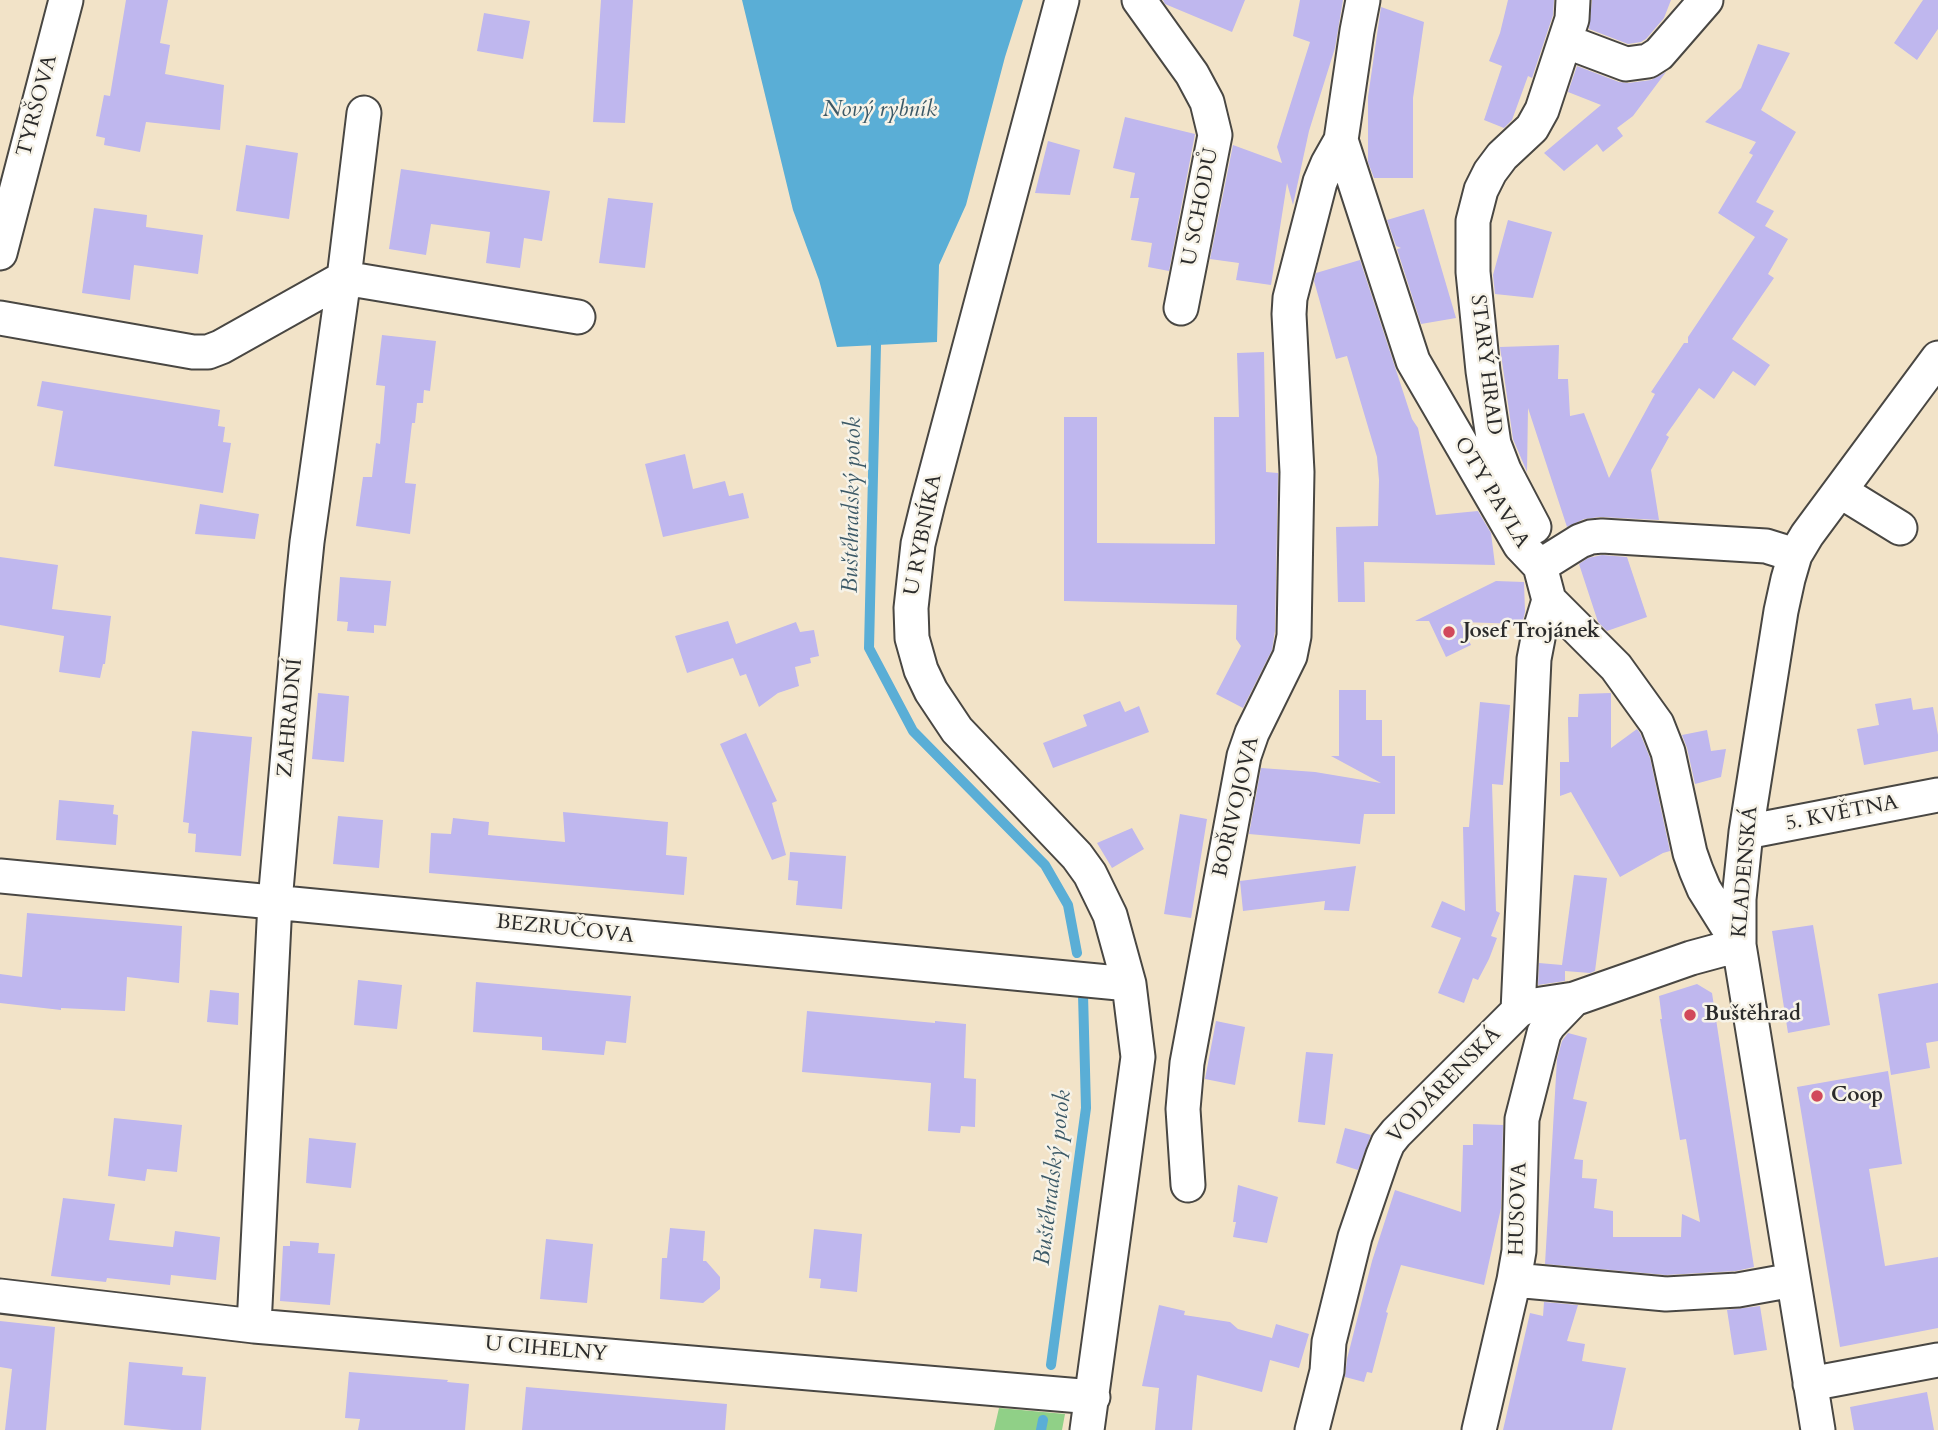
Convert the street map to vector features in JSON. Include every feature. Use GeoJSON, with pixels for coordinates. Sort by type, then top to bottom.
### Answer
{"type":"FeatureCollection","features":[{"type":"Feature","properties":{"kind":"street","name":"TYRŠOVA"},"geometry":{"type":"LineString","coordinates":[[0,253],[66,0]]}},
{"type":"Feature","properties":{"kind":"street","name":"U RYBNÍKA"},"geometry":{"type":"LineString","coordinates":[[1062,0],[918,544],[911,608],[912,638],[931,691],[951,722],[1077,856],[1090,874],[1110,915],[1129,984],[1139,1057]]}},
{"type":"Feature","properties":{"kind":"street","name":"U SCHODŮ"},"geometry":{"type":"LineString","coordinates":[[1139,0],[1192,74],[1207,102],[1215,135],[1181,308]]}},
{"type":"Feature","properties":{"kind":"street","name":"OTY PAVLA"},"geometry":{"type":"LineString","coordinates":[[1363,0],[1341,140],[1413,362],[1520,545],[1540,566],[1549,600]]}},
{"type":"Feature","properties":{"kind":"street","name":"STARÝ HRAD"},"geometry":{"type":"LineString","coordinates":[[1540,566],[1541,542],[1538,534],[1504,470],[1494,444],[1483,371],[1472,236],[1481,190],[1496,163],[1537,120],[1542,110],[1565,41],[1573,11],[1573,0]]}},
{"type":"Feature","properties":{"kind":"street"},"geometry":{"type":"LineString","coordinates":[[1565,41],[1626,64],[1648,61],[1659,54],[1706,0]]}},
{"type":"Feature","properties":{"kind":"street","name":"ZAHRADNÍ"},"geometry":{"type":"LineString","coordinates":[[254,1326],[275,902],[307,542],[364,113]]}},
{"type":"Feature","properties":{"kind":"street","name":"BOŘIVOJOVA"},"geometry":{"type":"LineString","coordinates":[[1188,1185],[1183,1109],[1186,1063],[1244,756],[1293,646],[1297,472],[1290,299],[1320,182],[1341,140]]}},
{"type":"Feature","properties":{"kind":"street"},"geometry":{"type":"LineString","coordinates":[[0,318],[193,352],[208,352],[344,278],[578,317]]}},
{"type":"Feature","properties":{"kind":"street","name":"KLADENSKÁ"},"geometry":{"type":"LineString","coordinates":[[1818,1430],[1739,946],[1739,899],[1746,832],[1781,611],[1795,555],[1938,358]]}},
{"type":"Feature","properties":{"kind":"street"},"geometry":{"type":"LineString","coordinates":[[1840,491],[1900,528]]}},
{"type":"Feature","properties":{"kind":"street"},"geometry":{"type":"LineString","coordinates":[[1540,566],[1580,541],[1602,536],[1766,546],[1795,555]]}},
{"type":"Feature","properties":{"kind":"street"},"geometry":{"type":"LineString","coordinates":[[1518,1011],[1535,659],[1549,600],[1616,667],[1657,724],[1668,752],[1696,870],[1704,889],[1739,946]]}},
{"type":"Feature","properties":{"kind":"street","name":"5. KVĚTNA"},"geometry":{"type":"LineString","coordinates":[[1746,832],[1938,795]]}},
{"type":"Feature","properties":{"kind":"street","name":"BEZRUČOVA"},"geometry":{"type":"LineString","coordinates":[[0,876],[1129,984]]}},
{"type":"Feature","properties":{"kind":"street","name":"VODÁRENSKÁ"},"geometry":{"type":"LineString","coordinates":[[1312,1430],[1327,1371],[1329,1342],[1355,1237],[1388,1143],[1396,1132],[1518,1011],[1528,1006],[1574,999],[1691,958],[1739,946]]}},
{"type":"Feature","properties":{"kind":"street","name":"HUSOVA"},"geometry":{"type":"LineString","coordinates":[[1479,1430],[1514,1280],[1520,1226],[1522,1119],[1544,1033],[1574,999]]}},
{"type":"Feature","properties":{"kind":"street"},"geometry":{"type":"LineString","coordinates":[[1087,1430],[1139,1057],[1186,1063]]}},
{"type":"Feature","properties":{"kind":"street"},"geometry":{"type":"LineString","coordinates":[[1514,1280],[1666,1294],[1738,1290],[1793,1280]]}},
{"type":"Feature","properties":{"kind":"street","name":"U CIHELNY"},"geometry":{"type":"LineString","coordinates":[[0,1296],[254,1326],[1093,1396]]}},
{"type":"Feature","properties":{"kind":"street"},"geometry":{"type":"LineString","coordinates":[[1810,1384],[1938,1360]]}},
{"type":"Feature","properties":{"kind":"green space"},"geometry":{"type":"Polygon","coordinates":[[[999,1408],[1065,1414],[1062,1430],[994,1430],[999,1408]]]}},
{"type":"Feature","properties":{"kind":"water","name":"Nový rybník"},"geometry":{"type":"Polygon","coordinates":[[[742,0],[1023,0],[966,205],[939,265],[937,342],[837,347],[819,280],[793,210],[742,0]]]}},
{"type":"Feature","properties":{"kind":"building"},"geometry":{"type":"Polygon","coordinates":[[[126,0],[168,0],[160,43],[170,45],[165,74],[224,85],[220,130],[146,122],[140,152],[104,145],[105,138],[96,136],[104,95],[110,96],[126,0]]]}},
{"type":"Feature","properties":{"kind":"building"},"geometry":{"type":"Polygon","coordinates":[[[601,0],[633,0],[625,123],[593,122],[601,0]]]}},
{"type":"Feature","properties":{"kind":"building"},"geometry":{"type":"Polygon","coordinates":[[[1163,0],[1245,0],[1232,32],[1165,4],[1163,0]]]}},
{"type":"Feature","properties":{"kind":"building"},"geometry":{"type":"Polygon","coordinates":[[[1300,0],[1343,0],[1335,48],[1309,131],[1293,205],[1287,183],[1271,285],[1236,280],[1239,263],[1210,259],[1233,145],[1282,163],[1277,147],[1310,42],[1293,36],[1300,0]]]}},
{"type":"Feature","properties":{"kind":"building"},"geometry":{"type":"Polygon","coordinates":[[[1508,0],[1554,0],[1553,15],[1532,78],[1528,76],[1512,120],[1504,128],[1484,120],[1502,66],[1489,61],[1500,33],[1508,0]]]}},
{"type":"Feature","properties":{"kind":"building"},"geometry":{"type":"Polygon","coordinates":[[[1592,0],[1671,0],[1664,18],[1646,39],[1628,44],[1589,29],[1592,0]]]}},
{"type":"Feature","properties":{"kind":"building"},"geometry":{"type":"Polygon","coordinates":[[[1923,0],[1938,0],[1938,29],[1917,60],[1894,43],[1923,0]]]}},
{"type":"Feature","properties":{"kind":"building"},"geometry":{"type":"Polygon","coordinates":[[[1381,7],[1424,22],[1413,98],[1413,178],[1374,178],[1368,162],[1368,97],[1381,7]]]}},
{"type":"Feature","properties":{"kind":"building"},"geometry":{"type":"Polygon","coordinates":[[[484,13],[530,21],[523,59],[477,51],[484,13]]]}},
{"type":"Feature","properties":{"kind":"building"},"geometry":{"type":"Polygon","coordinates":[[[1758,44],[1790,53],[1761,110],[1796,132],[1756,202],[1774,211],[1765,226],[1788,239],[1768,274],[1774,278],[1732,339],[1770,365],[1755,386],[1733,371],[1714,399],[1699,388],[1666,435],[1669,437],[1651,470],[1659,520],[1600,517],[1584,519],[1567,527],[1528,408],[1527,472],[1513,439],[1500,347],[1559,345],[1558,379],[1568,379],[1570,416],[1584,413],[1609,478],[1655,394],[1651,392],[1684,343],[1688,343],[1688,337],[1755,237],[1718,213],[1753,155],[1749,153],[1756,142],[1705,122],[1741,88],[1758,44]]]}},
{"type":"Feature","properties":{"kind":"building"},"geometry":{"type":"Polygon","coordinates":[[[1577,66],[1628,83],[1651,80],[1666,72],[1633,116],[1617,128],[1623,136],[1603,152],[1597,144],[1564,171],[1544,153],[1601,105],[1568,92],[1577,66]]]}},
{"type":"Feature","properties":{"kind":"building"},"geometry":{"type":"Polygon","coordinates":[[[1125,117],[1195,134],[1169,271],[1148,267],[1152,243],[1131,240],[1139,198],[1130,198],[1135,173],[1113,168],[1125,117]]]}},
{"type":"Feature","properties":{"kind":"building"},"geometry":{"type":"Polygon","coordinates":[[[1048,141],[1080,150],[1070,195],[1035,193],[1048,141]]]}},
{"type":"Feature","properties":{"kind":"building"},"geometry":{"type":"Polygon","coordinates":[[[246,145],[298,153],[289,219],[236,211],[246,145]]]}},
{"type":"Feature","properties":{"kind":"building"},"geometry":{"type":"Polygon","coordinates":[[[401,169],[550,191],[542,241],[524,238],[520,268],[486,263],[490,232],[431,224],[426,255],[389,249],[401,169]]]}},
{"type":"Feature","properties":{"kind":"building"},"geometry":{"type":"Polygon","coordinates":[[[608,198],[653,203],[645,268],[599,263],[608,198]]]}},
{"type":"Feature","properties":{"kind":"building"},"geometry":{"type":"Polygon","coordinates":[[[94,208],[147,215],[146,227],[203,235],[198,274],[134,265],[130,300],[82,293],[94,208]]]}},
{"type":"Feature","properties":{"kind":"building"},"geometry":{"type":"Polygon","coordinates":[[[1424,209],[1456,318],[1421,324],[1397,249],[1401,248],[1396,246],[1387,220],[1424,209]]]}},
{"type":"Feature","properties":{"kind":"building"},"geometry":{"type":"Polygon","coordinates":[[[1508,220],[1552,232],[1533,298],[1495,294],[1493,275],[1508,220]]]}},
{"type":"Feature","properties":{"kind":"building"},"geometry":{"type":"Polygon","coordinates":[[[1360,260],[1412,419],[1418,428],[1436,515],[1478,511],[1491,533],[1495,565],[1364,562],[1365,602],[1338,602],[1336,527],[1378,526],[1379,480],[1377,457],[1347,356],[1336,359],[1314,281],[1316,273],[1360,260]]]}},
{"type":"Feature","properties":{"kind":"building"},"geometry":{"type":"Polygon","coordinates":[[[382,335],[436,341],[430,391],[424,390],[423,403],[417,403],[415,423],[412,423],[405,483],[416,484],[410,534],[356,526],[363,477],[372,477],[376,443],[380,444],[385,386],[376,385],[382,335]]]}},
{"type":"Feature","properties":{"kind":"building"},"geometry":{"type":"Polygon","coordinates":[[[1264,352],[1266,472],[1278,473],[1275,631],[1272,650],[1243,708],[1216,694],[1241,646],[1236,639],[1237,605],[1064,601],[1064,417],[1097,417],[1097,543],[1215,544],[1214,417],[1239,417],[1237,353],[1264,352]]]}},
{"type":"Feature","properties":{"kind":"building"},"geometry":{"type":"Polygon","coordinates":[[[42,381],[220,410],[218,426],[225,427],[223,442],[231,443],[223,493],[54,466],[63,411],[37,406],[42,381]]]}},
{"type":"Feature","properties":{"kind":"building"},"geometry":{"type":"Polygon","coordinates":[[[685,454],[693,489],[725,481],[729,496],[743,493],[749,518],[663,537],[645,464],[685,454]]]}},
{"type":"Feature","properties":{"kind":"building"},"geometry":{"type":"Polygon","coordinates":[[[200,504],[259,514],[255,539],[195,534],[200,504]]]}},
{"type":"Feature","properties":{"kind":"building"},"geometry":{"type":"Polygon","coordinates":[[[1602,555],[1627,557],[1647,617],[1607,631],[1598,622],[1579,564],[1588,558],[1602,555]]]}},
{"type":"Feature","properties":{"kind":"building"},"geometry":{"type":"Polygon","coordinates":[[[0,557],[58,565],[52,609],[111,616],[105,664],[100,678],[59,672],[64,636],[0,625],[0,557]]]}},
{"type":"Feature","properties":{"kind":"building"},"geometry":{"type":"Polygon","coordinates":[[[340,577],[391,581],[386,626],[374,625],[374,633],[347,631],[348,622],[337,621],[340,577]]]}},
{"type":"Feature","properties":{"kind":"building"},"geometry":{"type":"Polygon","coordinates":[[[1496,581],[1524,582],[1525,612],[1522,624],[1460,622],[1471,645],[1446,657],[1429,621],[1415,621],[1496,581]]]}},
{"type":"Feature","properties":{"kind":"building"},"geometry":{"type":"Polygon","coordinates":[[[728,621],[736,644],[796,622],[800,632],[814,630],[819,656],[810,658],[811,663],[795,667],[799,686],[778,693],[759,707],[746,674],[740,676],[733,658],[687,673],[675,636],[728,621]]]}},
{"type":"Feature","properties":{"kind":"building"},"geometry":{"type":"Polygon","coordinates":[[[1339,690],[1366,690],[1366,720],[1382,720],[1382,756],[1395,756],[1395,814],[1364,814],[1360,844],[1249,834],[1261,768],[1315,772],[1381,783],[1331,756],[1339,756],[1339,690]]]}},
{"type":"Feature","properties":{"kind":"building"},"geometry":{"type":"Polygon","coordinates":[[[318,693],[349,696],[344,762],[312,759],[318,693]]]}},
{"type":"Feature","properties":{"kind":"building"},"geometry":{"type":"Polygon","coordinates":[[[1611,693],[1611,748],[1637,729],[1640,733],[1650,758],[1670,851],[1620,877],[1571,792],[1560,796],[1560,762],[1569,762],[1568,717],[1578,717],[1579,694],[1611,693]]]}},
{"type":"Feature","properties":{"kind":"building"},"geometry":{"type":"Polygon","coordinates":[[[1911,698],[1913,710],[1933,707],[1938,751],[1864,765],[1857,729],[1879,725],[1875,704],[1911,698]]]}},
{"type":"Feature","properties":{"kind":"building"},"geometry":{"type":"Polygon","coordinates":[[[1120,701],[1125,712],[1139,706],[1149,732],[1053,768],[1043,743],[1087,726],[1083,715],[1120,701]]]}},
{"type":"Feature","properties":{"kind":"building"},"geometry":{"type":"Polygon","coordinates":[[[1480,702],[1510,705],[1503,785],[1492,784],[1496,911],[1500,913],[1491,936],[1497,938],[1489,959],[1478,980],[1473,978],[1464,1003],[1438,993],[1461,938],[1431,927],[1442,901],[1465,911],[1463,827],[1469,827],[1480,702]]]}},
{"type":"Feature","properties":{"kind":"building"},"geometry":{"type":"Polygon","coordinates":[[[1707,730],[1711,751],[1726,749],[1721,777],[1695,784],[1682,735],[1707,730]]]}},
{"type":"Feature","properties":{"kind":"building"},"geometry":{"type":"Polygon","coordinates":[[[192,731],[252,737],[241,856],[195,852],[196,834],[188,833],[189,823],[183,822],[192,731]]]}},
{"type":"Feature","properties":{"kind":"building"},"geometry":{"type":"Polygon","coordinates":[[[746,733],[777,801],[772,803],[786,855],[772,860],[720,744],[746,733]]]}},
{"type":"Feature","properties":{"kind":"building"},"geometry":{"type":"Polygon","coordinates":[[[59,800],[114,805],[113,814],[118,815],[116,845],[56,840],[59,800]]]}},
{"type":"Feature","properties":{"kind":"building"},"geometry":{"type":"Polygon","coordinates":[[[563,812],[668,822],[666,855],[687,857],[684,895],[429,873],[431,833],[451,834],[453,818],[489,822],[488,835],[565,842],[563,812]]]}},
{"type":"Feature","properties":{"kind":"building"},"geometry":{"type":"Polygon","coordinates":[[[1180,814],[1207,819],[1191,918],[1164,914],[1180,814]]]}},
{"type":"Feature","properties":{"kind":"building"},"geometry":{"type":"Polygon","coordinates":[[[338,816],[383,820],[379,868],[333,864],[338,816]]]}},
{"type":"Feature","properties":{"kind":"building"},"geometry":{"type":"Polygon","coordinates":[[[1132,828],[1144,849],[1112,868],[1097,843],[1132,828]]]}},
{"type":"Feature","properties":{"kind":"building"},"geometry":{"type":"Polygon","coordinates":[[[790,852],[846,856],[842,909],[796,905],[798,881],[788,880],[790,852]]]}},
{"type":"Feature","properties":{"kind":"building"},"geometry":{"type":"Polygon","coordinates":[[[1356,866],[1349,911],[1324,910],[1325,901],[1243,911],[1240,881],[1356,866]]]}},
{"type":"Feature","properties":{"kind":"building"},"geometry":{"type":"Polygon","coordinates":[[[1574,875],[1607,878],[1595,971],[1565,971],[1565,981],[1538,985],[1539,963],[1562,965],[1574,875]]]}},
{"type":"Feature","properties":{"kind":"building"},"geometry":{"type":"Polygon","coordinates":[[[27,913],[182,926],[179,983],[127,977],[125,1011],[61,1010],[0,1003],[0,974],[22,977],[27,913]]]}},
{"type":"Feature","properties":{"kind":"building"},"geometry":{"type":"Polygon","coordinates":[[[1813,925],[1830,1025],[1788,1033],[1772,931],[1813,925]]]}},
{"type":"Feature","properties":{"kind":"building"},"geometry":{"type":"Polygon","coordinates":[[[358,980],[402,985],[397,1029],[354,1025],[358,980]]]}},
{"type":"Feature","properties":{"kind":"building"},"geometry":{"type":"Polygon","coordinates":[[[476,982],[631,996],[626,1043],[606,1041],[604,1055],[542,1050],[542,1037],[473,1032],[476,982]]]}},
{"type":"Feature","properties":{"kind":"building"},"geometry":{"type":"Polygon","coordinates":[[[1938,983],[1938,1041],[1926,1043],[1930,1068],[1891,1075],[1878,994],[1938,983]]]}},
{"type":"Feature","properties":{"kind":"building"},"geometry":{"type":"Polygon","coordinates":[[[1697,984],[1712,993],[1754,1267],[1736,1271],[1666,1275],[1545,1264],[1557,1059],[1562,1041],[1568,1033],[1587,1038],[1573,1099],[1587,1102],[1574,1159],[1583,1160],[1582,1178],[1597,1179],[1594,1208],[1613,1211],[1613,1237],[1681,1237],[1682,1214],[1700,1222],[1686,1139],[1680,1140],[1660,1019],[1659,996],[1697,984]]]}},
{"type":"Feature","properties":{"kind":"building"},"geometry":{"type":"Polygon","coordinates":[[[210,990],[239,993],[238,1025],[207,1022],[210,990]]]}},
{"type":"Feature","properties":{"kind":"building"},"geometry":{"type":"Polygon","coordinates":[[[807,1011],[966,1024],[964,1078],[976,1079],[975,1127],[961,1126],[960,1133],[928,1131],[931,1083],[802,1072],[807,1011]]]}},
{"type":"Feature","properties":{"kind":"building"},"geometry":{"type":"Polygon","coordinates":[[[1216,1021],[1245,1027],[1235,1085],[1205,1079],[1216,1021]]]}},
{"type":"Feature","properties":{"kind":"building"},"geometry":{"type":"Polygon","coordinates":[[[1306,1052],[1333,1054],[1325,1125],[1298,1122],[1306,1052]]]}},
{"type":"Feature","properties":{"kind":"building"},"geometry":{"type":"Polygon","coordinates":[[[1888,1071],[1902,1164],[1869,1169],[1885,1266],[1938,1257],[1938,1328],[1840,1347],[1797,1087],[1888,1071]]]}},
{"type":"Feature","properties":{"kind":"building"},"geometry":{"type":"Polygon","coordinates":[[[114,1118],[182,1125],[177,1172],[147,1169],[145,1181],[108,1176],[114,1118]]]}},
{"type":"Feature","properties":{"kind":"building"},"geometry":{"type":"Polygon","coordinates":[[[1473,1124],[1503,1125],[1501,1208],[1484,1285],[1401,1265],[1386,1312],[1388,1313],[1372,1373],[1367,1372],[1364,1382],[1345,1377],[1347,1359],[1372,1261],[1395,1190],[1461,1212],[1463,1145],[1473,1145],[1473,1124]]]}},
{"type":"Feature","properties":{"kind":"building"},"geometry":{"type":"Polygon","coordinates":[[[1345,1128],[1371,1135],[1358,1170],[1336,1163],[1345,1128]]]}},
{"type":"Feature","properties":{"kind":"building"},"geometry":{"type":"Polygon","coordinates":[[[309,1138],[356,1143],[351,1188],[306,1183],[309,1138]]]}},
{"type":"Feature","properties":{"kind":"building"},"geometry":{"type":"Polygon","coordinates":[[[1238,1185],[1278,1197],[1267,1243],[1233,1237],[1238,1185]]]}},
{"type":"Feature","properties":{"kind":"building"},"geometry":{"type":"Polygon","coordinates":[[[63,1198],[115,1204],[109,1240],[173,1247],[175,1231],[220,1237],[216,1280],[171,1275],[170,1285],[107,1278],[106,1282],[51,1276],[63,1198]]]}},
{"type":"Feature","properties":{"kind":"building"},"geometry":{"type":"Polygon","coordinates":[[[670,1228],[705,1231],[703,1261],[720,1277],[720,1289],[703,1303],[660,1299],[662,1258],[667,1258],[670,1228]]]}},
{"type":"Feature","properties":{"kind":"building"},"geometry":{"type":"Polygon","coordinates":[[[814,1229],[862,1234],[857,1292],[820,1288],[821,1279],[809,1278],[814,1229]]]}},
{"type":"Feature","properties":{"kind":"building"},"geometry":{"type":"Polygon","coordinates":[[[546,1239],[593,1244],[587,1303],[540,1299],[546,1239]]]}},
{"type":"Feature","properties":{"kind":"building"},"geometry":{"type":"Polygon","coordinates":[[[290,1241],[319,1243],[318,1253],[335,1254],[330,1305],[280,1301],[283,1246],[290,1246],[290,1241]]]}},
{"type":"Feature","properties":{"kind":"building"},"geometry":{"type":"Polygon","coordinates":[[[1544,1302],[1578,1305],[1567,1341],[1585,1344],[1582,1361],[1626,1368],[1612,1430],[1503,1430],[1530,1313],[1543,1316],[1544,1302]]]}},
{"type":"Feature","properties":{"kind":"building"},"geometry":{"type":"Polygon","coordinates":[[[1159,1305],[1185,1311],[1184,1315],[1230,1322],[1238,1329],[1272,1338],[1276,1324],[1309,1334],[1299,1368],[1270,1360],[1262,1392],[1197,1375],[1192,1430],[1155,1430],[1159,1388],[1142,1386],[1159,1305]]]}},
{"type":"Feature","properties":{"kind":"building"},"geometry":{"type":"Polygon","coordinates":[[[1760,1306],[1767,1350],[1734,1355],[1727,1310],[1760,1306]]]}},
{"type":"Feature","properties":{"kind":"building"},"geometry":{"type":"Polygon","coordinates":[[[0,1321],[55,1327],[46,1430],[5,1430],[12,1369],[0,1367],[0,1321]]]}},
{"type":"Feature","properties":{"kind":"building"},"geometry":{"type":"Polygon","coordinates":[[[129,1362],[183,1367],[182,1375],[206,1377],[201,1430],[124,1425],[129,1362]]]}},
{"type":"Feature","properties":{"kind":"building"},"geometry":{"type":"Polygon","coordinates":[[[349,1372],[469,1384],[465,1430],[358,1430],[360,1419],[345,1418],[349,1372]]]}},
{"type":"Feature","properties":{"kind":"building"},"geometry":{"type":"Polygon","coordinates":[[[526,1387],[727,1404],[725,1430],[522,1430],[526,1387]]]}},
{"type":"Feature","properties":{"kind":"building"},"geometry":{"type":"Polygon","coordinates":[[[1927,1392],[1934,1430],[1854,1430],[1850,1407],[1927,1392]]]}},
{"type":"Feature","properties":{"kind":"waterway","name":"Buštěhradský potok"},"geometry":{"type":"LineString","coordinates":[[872,333],[876,345],[869,648],[913,731],[1045,865],[1068,905],[1077,953]]}},
{"type":"Feature","properties":{"kind":"waterway","name":"Buštěhradský potok"},"geometry":{"type":"LineString","coordinates":[[1051,1365],[1086,1108],[1083,994]]}},
{"type":"Feature","properties":{"kind":"waterway","name":"Buštěhradský potok"},"geometry":{"type":"LineString","coordinates":[[1041,1430],[1043,1420]]}},
{"type":"Feature","properties":{"kind":"place","name":"Josef Trojánek"},"geometry":{"type":"Point","coordinates":[1449,632]}},
{"type":"Feature","properties":{"kind":"place","name":"Buštěhrad"},"geometry":{"type":"Point","coordinates":[1690,1015]}},
{"type":"Feature","properties":{"kind":"place","name":"Coop"},"geometry":{"type":"Point","coordinates":[1817,1096]}}]}
